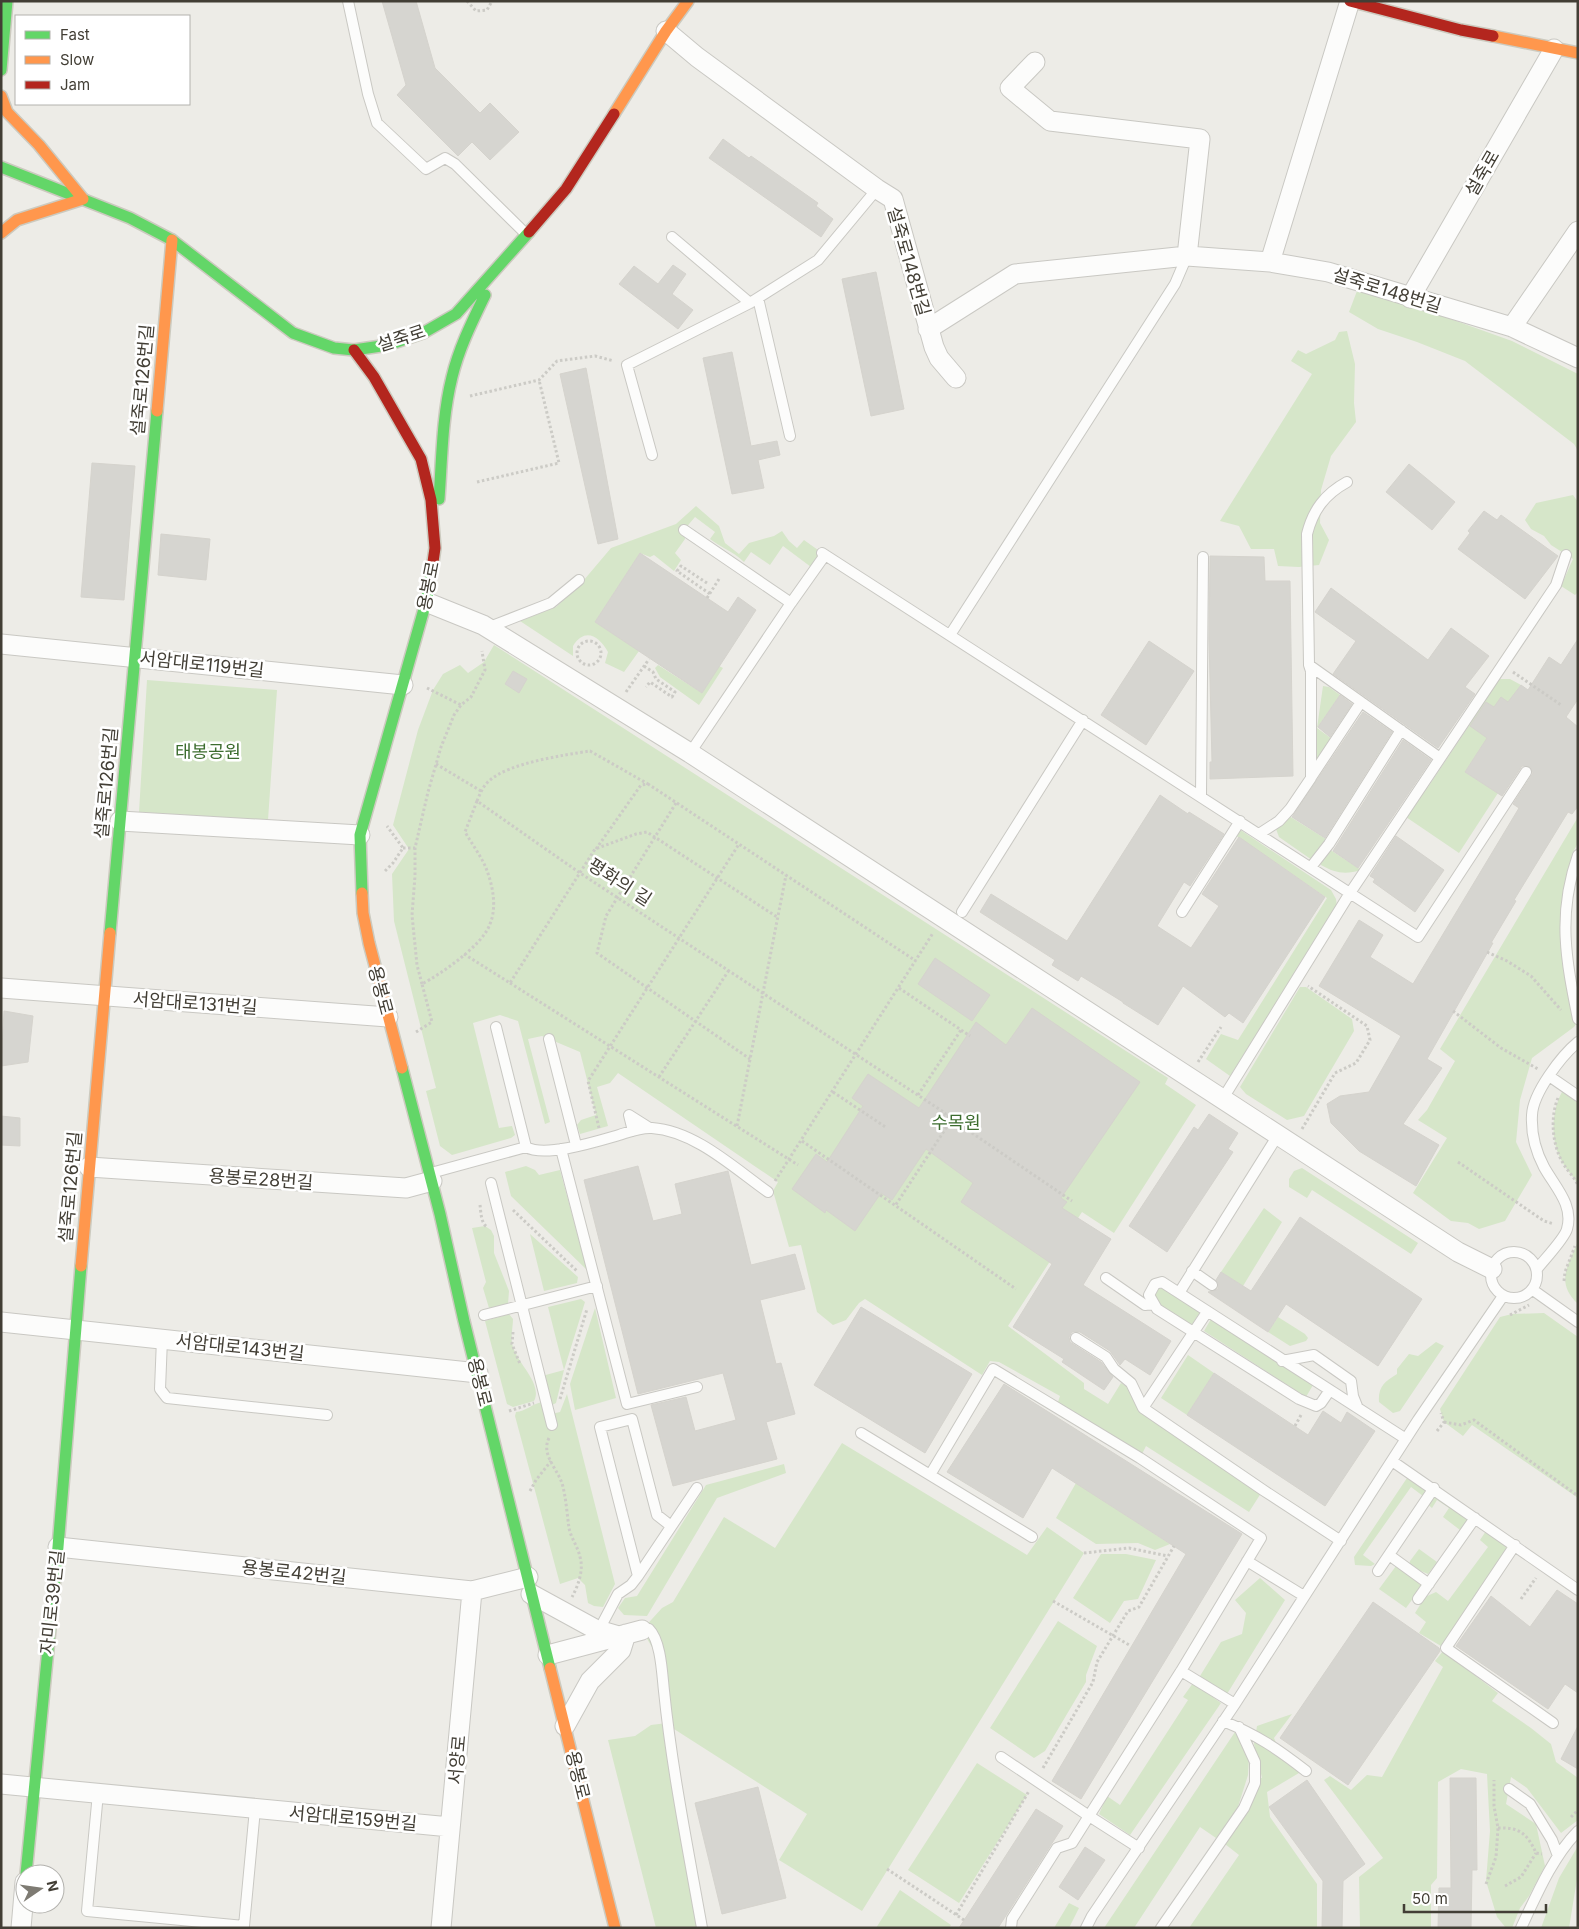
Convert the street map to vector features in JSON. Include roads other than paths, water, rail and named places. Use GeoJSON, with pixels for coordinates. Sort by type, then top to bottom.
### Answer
{"type":"FeatureCollection","features":[{"type":"Feature","properties":{"kind":"main road"},"geometry":{"type":"LineString","coordinates":[[1,70],[7,1]]}},
{"type":"Feature","properties":{"kind":"main road","name":"설죽로"},"geometry":{"type":"LineString","coordinates":[[1,167],[130,218],[172,240],[293,333],[334,348],[354,350],[388,345],[423,334],[442,324],[456,314],[499,268],[566,189],[666,31],[688,1]]}},
{"type":"Feature","properties":{"kind":"main road"},"geometry":{"type":"LineString","coordinates":[[1350,1],[1411,18],[1578,53]]}},
{"type":"Feature","properties":{"kind":"main road"},"geometry":{"type":"LineString","coordinates":[[1,96],[8,112],[39,145],[83,199],[17,220],[1,233]]}},
{"type":"Feature","properties":{"kind":"main road","name":"설죽로126번길"},"geometry":{"type":"LineString","coordinates":[[75,1330],[172,240]]}},
{"type":"Feature","properties":{"kind":"main road"},"geometry":{"type":"LineString","coordinates":[[435,548],[444,423],[452,377],[466,334],[499,268]]}},
{"type":"Feature","properties":{"kind":"main road","name":"용봉로"},"geometry":{"type":"LineString","coordinates":[[354,350],[374,376],[421,459],[431,500],[435,548],[426,602],[360,835],[363,913],[388,1017],[431,1177],[464,1321],[615,1928]]}},
{"type":"Feature","properties":{"kind":"main road","name":"자미로39번길"},"geometry":{"type":"LineString","coordinates":[[27,1864],[58,1547],[75,1330]]}},
{"type":"Feature","properties":{"kind":"street"},"geometry":{"type":"LineString","coordinates":[[1270,262],[1350,1]]}},
{"type":"Feature","properties":{"kind":"street"},"geometry":{"type":"LineString","coordinates":[[1411,18],[1422,1]]}},
{"type":"Feature","properties":{"kind":"street","name":"설죽로148번길"},"geometry":{"type":"LineString","coordinates":[[666,31],[697,57],[893,199],[928,329],[1015,274],[1187,256],[1270,262],[1328,272],[1512,327],[1578,358]]}},
{"type":"Feature","properties":{"kind":"street","name":"설죽로"},"geometry":{"type":"LineString","coordinates":[[1410,298],[1554,49]]}},
{"type":"Feature","properties":{"kind":"street"},"geometry":{"type":"LineString","coordinates":[[1035,62],[1010,88],[1050,121],[1200,139],[1187,256]]}},
{"type":"Feature","properties":{"kind":"street"},"geometry":{"type":"LineString","coordinates":[[1512,327],[1578,231]]}},
{"type":"Feature","properties":{"kind":"street"},"geometry":{"type":"LineString","coordinates":[[928,329],[939,358],[956,378]]}},
{"type":"Feature","properties":{"kind":"street"},"geometry":{"type":"LineString","coordinates":[[426,602],[487,628],[690,753],[1458,1252],[1492,1269]]}},
{"type":"Feature","properties":{"kind":"street","name":"서암대로119번길"},"geometry":{"type":"LineString","coordinates":[[1,644],[403,685]]}},
{"type":"Feature","properties":{"kind":"street"},"geometry":{"type":"LineString","coordinates":[[120,821],[360,835]]}},
{"type":"Feature","properties":{"kind":"street","name":"서암대로131번길"},"geometry":{"type":"LineString","coordinates":[[1,988],[388,1017]]}},
{"type":"Feature","properties":{"kind":"street","name":"용봉로28번길"},"geometry":{"type":"LineString","coordinates":[[90,1167],[406,1188],[431,1177]]}},
{"type":"Feature","properties":{"kind":"street","name":"서암대로143번길"},"geometry":{"type":"LineString","coordinates":[[1,1322],[478,1373]]}},
{"type":"Feature","properties":{"kind":"street","name":"용봉로42번길"},"geometry":{"type":"LineString","coordinates":[[58,1547],[472,1591],[530,1585]]}},
{"type":"Feature","properties":{"kind":"street"},"geometry":{"type":"LineString","coordinates":[[530,1585],[556,1608],[599,1630],[629,1633]]}},
{"type":"Feature","properties":{"kind":"street","name":"서양로"},"geometry":{"type":"LineString","coordinates":[[441,1928],[472,1591]]}},
{"type":"Feature","properties":{"kind":"street"},"geometry":{"type":"LineString","coordinates":[[548,1655],[629,1633]]}},
{"type":"Feature","properties":{"kind":"street"},"geometry":{"type":"LineString","coordinates":[[566,1726],[590,1681],[621,1650],[629,1633]]}},
{"type":"Feature","properties":{"kind":"street","name":"서암대로159번길"},"geometry":{"type":"LineString","coordinates":[[1,1784],[450,1828]]}},
{"type":"Feature","properties":{"kind":"street"},"geometry":{"type":"LineString","coordinates":[[21,1928],[22,1914]]}},
{"type":"Feature","properties":{"kind":"lane"},"geometry":{"type":"LineString","coordinates":[[348,1],[376,123],[426,170],[445,158],[455,164],[527,235]]}},
{"type":"Feature","properties":{"kind":"lane"},"geometry":{"type":"LineString","coordinates":[[652,455],[627,365],[754,301],[818,260],[877,189]]}},
{"type":"Feature","properties":{"kind":"lane"},"geometry":{"type":"LineString","coordinates":[[672,237],[754,301],[790,436]]}},
{"type":"Feature","properties":{"kind":"lane"},"geometry":{"type":"LineString","coordinates":[[950,635],[1175,284],[1187,256]]}},
{"type":"Feature","properties":{"kind":"lane"},"geometry":{"type":"LineString","coordinates":[[1311,778],[1311,672],[1309,665],[1307,534],[1311,519],[1331,490],[1347,482]]}},
{"type":"Feature","properties":{"kind":"lane"},"geometry":{"type":"LineString","coordinates":[[684,530],[791,603]]}},
{"type":"Feature","properties":{"kind":"lane"},"geometry":{"type":"LineString","coordinates":[[690,753],[823,554],[1418,937],[1526,772]]}},
{"type":"Feature","properties":{"kind":"lane"},"geometry":{"type":"LineString","coordinates":[[1222,1100],[1350,892],[1556,585],[1566,555]]}},
{"type":"Feature","properties":{"kind":"lane"},"geometry":{"type":"LineString","coordinates":[[1201,796],[1203,557]]}},
{"type":"Feature","properties":{"kind":"lane"},"geometry":{"type":"LineString","coordinates":[[487,628],[552,604],[579,580]]}},
{"type":"Feature","properties":{"kind":"lane"},"geometry":{"type":"LineString","coordinates":[[1309,665],[1440,758]]}},
{"type":"Feature","properties":{"kind":"lane"},"geometry":{"type":"LineString","coordinates":[[1259,834],[1279,821],[1290,809],[1361,702]]}},
{"type":"Feature","properties":{"kind":"lane"},"geometry":{"type":"LineString","coordinates":[[962,912],[1083,720]]}},
{"type":"Feature","properties":{"kind":"lane"},"geometry":{"type":"LineString","coordinates":[[1311,867],[1329,844],[1401,730]]}},
{"type":"Feature","properties":{"kind":"lane"},"geometry":{"type":"LineString","coordinates":[[1182,912],[1240,821]]}},
{"type":"Feature","properties":{"kind":"lane"},"geometry":{"type":"LineString","coordinates":[[1578,855],[1572,873],[1565,924],[1565,941],[1578,1019]]}},
{"type":"Feature","properties":{"kind":"lane"},"geometry":{"type":"LineString","coordinates":[[496,1027],[526,1147]]}},
{"type":"Feature","properties":{"kind":"lane"},"geometry":{"type":"LineString","coordinates":[[549,1039],[576,1145]]}},
{"type":"Feature","properties":{"kind":"lane"},"geometry":{"type":"LineString","coordinates":[[1537,1269],[1566,1232],[1569,1217],[1564,1199],[1544,1167],[1534,1144],[1532,1114],[1542,1086],[1568,1051],[1578,1042]]}},
{"type":"Feature","properties":{"kind":"lane"},"geometry":{"type":"LineString","coordinates":[[1550,1076],[1578,1096]]}},
{"type":"Feature","properties":{"kind":"lane"},"geometry":{"type":"LineString","coordinates":[[633,1131],[629,1115],[648,1127]]}},
{"type":"Feature","properties":{"kind":"lane"},"geometry":{"type":"LineString","coordinates":[[431,1177],[526,1147],[538,1151],[560,1149],[648,1127],[695,1140],[768,1192]]}},
{"type":"Feature","properties":{"kind":"lane"},"geometry":{"type":"LineString","coordinates":[[1179,1293],[1192,1271],[1285,1140]]}},
{"type":"Feature","properties":{"kind":"lane"},"geometry":{"type":"LineString","coordinates":[[560,1149],[627,1404],[697,1387]]}},
{"type":"Feature","properties":{"kind":"lane"},"geometry":{"type":"LineString","coordinates":[[491,1183],[552,1425]]}},
{"type":"Feature","properties":{"kind":"lane"},"geometry":{"type":"LineString","coordinates":[[1516,1252],[1529,1257],[1537,1269],[1537,1284],[1527,1296],[1519,1299],[1503,1296],[1491,1280],[1492,1269],[1496,1260],[1502,1255],[1516,1252]]}},
{"type":"Feature","properties":{"kind":"lane"},"geometry":{"type":"LineString","coordinates":[[1192,1271],[1212,1285]]}},
{"type":"Feature","properties":{"kind":"lane"},"geometry":{"type":"LineString","coordinates":[[1106,1278],[1145,1305],[1154,1304]]}},
{"type":"Feature","properties":{"kind":"lane"},"geometry":{"type":"LineString","coordinates":[[1330,1390],[1321,1403],[1316,1406],[1299,1399],[1157,1310],[1149,1295],[1155,1284],[1162,1282],[1282,1361],[1357,1406],[1406,1439]]}},
{"type":"Feature","properties":{"kind":"lane"},"geometry":{"type":"LineString","coordinates":[[484,1315],[596,1286]]}},
{"type":"Feature","properties":{"kind":"lane"},"geometry":{"type":"LineString","coordinates":[[1533,1290],[1578,1322]]}},
{"type":"Feature","properties":{"kind":"lane"},"geometry":{"type":"LineString","coordinates":[[1086,1928],[1092,1916],[1224,1721],[1406,1439],[1503,1296]]}},
{"type":"Feature","properties":{"kind":"lane"},"geometry":{"type":"LineString","coordinates":[[1143,1408],[1207,1312]]}},
{"type":"Feature","properties":{"kind":"lane"},"geometry":{"type":"LineString","coordinates":[[1076,1338],[1106,1357],[1114,1369],[1131,1383],[1143,1408],[1341,1541]]}},
{"type":"Feature","properties":{"kind":"lane"},"geometry":{"type":"LineString","coordinates":[[162,1339],[160,1389],[167,1398],[327,1415]]}},
{"type":"Feature","properties":{"kind":"lane"},"geometry":{"type":"LineString","coordinates":[[1282,1361],[1314,1355],[1351,1381],[1352,1396],[1357,1406]]}},
{"type":"Feature","properties":{"kind":"lane"},"geometry":{"type":"LineString","coordinates":[[930,1474],[993,1369],[1140,1458],[1261,1538],[1181,1671],[1072,1843],[1057,1848],[1012,1919],[1011,1928]]}},
{"type":"Feature","properties":{"kind":"lane"},"geometry":{"type":"LineString","coordinates":[[638,1576],[600,1427],[632,1419],[656,1516],[671,1526]]}},
{"type":"Feature","properties":{"kind":"lane"},"geometry":{"type":"LineString","coordinates":[[861,1433],[1032,1537]]}},
{"type":"Feature","properties":{"kind":"lane"},"geometry":{"type":"LineString","coordinates":[[1392,1461],[1434,1488],[1578,1590]]}},
{"type":"Feature","properties":{"kind":"lane"},"geometry":{"type":"LineString","coordinates":[[599,1630],[618,1594],[632,1586],[697,1488]]}},
{"type":"Feature","properties":{"kind":"lane"},"geometry":{"type":"LineString","coordinates":[[1378,1571],[1434,1488]]}},
{"type":"Feature","properties":{"kind":"lane"},"geometry":{"type":"LineString","coordinates":[[1418,1599],[1475,1518]]}},
{"type":"Feature","properties":{"kind":"lane"},"geometry":{"type":"LineString","coordinates":[[1515,1546],[1446,1648],[1553,1723]]}},
{"type":"Feature","properties":{"kind":"lane"},"geometry":{"type":"LineString","coordinates":[[1389,1555],[1429,1584]]}},
{"type":"Feature","properties":{"kind":"lane"},"geometry":{"type":"LineString","coordinates":[[1247,1561],[1304,1596]]}},
{"type":"Feature","properties":{"kind":"lane"},"geometry":{"type":"LineString","coordinates":[[629,1633],[649,1629],[654,1634],[661,1662],[669,1747],[702,1928]]}},
{"type":"Feature","properties":{"kind":"lane"},"geometry":{"type":"LineString","coordinates":[[1181,1671],[1235,1704]]}},
{"type":"Feature","properties":{"kind":"lane"},"geometry":{"type":"LineString","coordinates":[[1224,1721],[1275,1747],[1306,1771]]}},
{"type":"Feature","properties":{"kind":"lane"},"geometry":{"type":"LineString","coordinates":[[1161,1928],[1244,1808],[1255,1783],[1254,1762],[1238,1727]]}},
{"type":"Feature","properties":{"kind":"lane"},"geometry":{"type":"LineString","coordinates":[[1001,1757],[1139,1848]]}},
{"type":"Feature","properties":{"kind":"lane"},"geometry":{"type":"LineString","coordinates":[[1509,1789],[1530,1804],[1552,1840],[1558,1856]]}},
{"type":"Feature","properties":{"kind":"lane"},"geometry":{"type":"LineString","coordinates":[[98,1794],[86,1911],[244,1926],[255,1809]]}},
{"type":"Feature","properties":{"kind":"lane"},"geometry":{"type":"LineString","coordinates":[[1521,1928],[1558,1856],[1578,1832]]}},
{"type":"Feature","properties":{"kind":"park label","name":"태봉공원"},"geometry":{"type":"Point","coordinates":[208,751]}},
{"type":"Feature","properties":{"kind":"park label","name":"수목원"},"geometry":{"type":"Point","coordinates":[956,1122]}}]}
